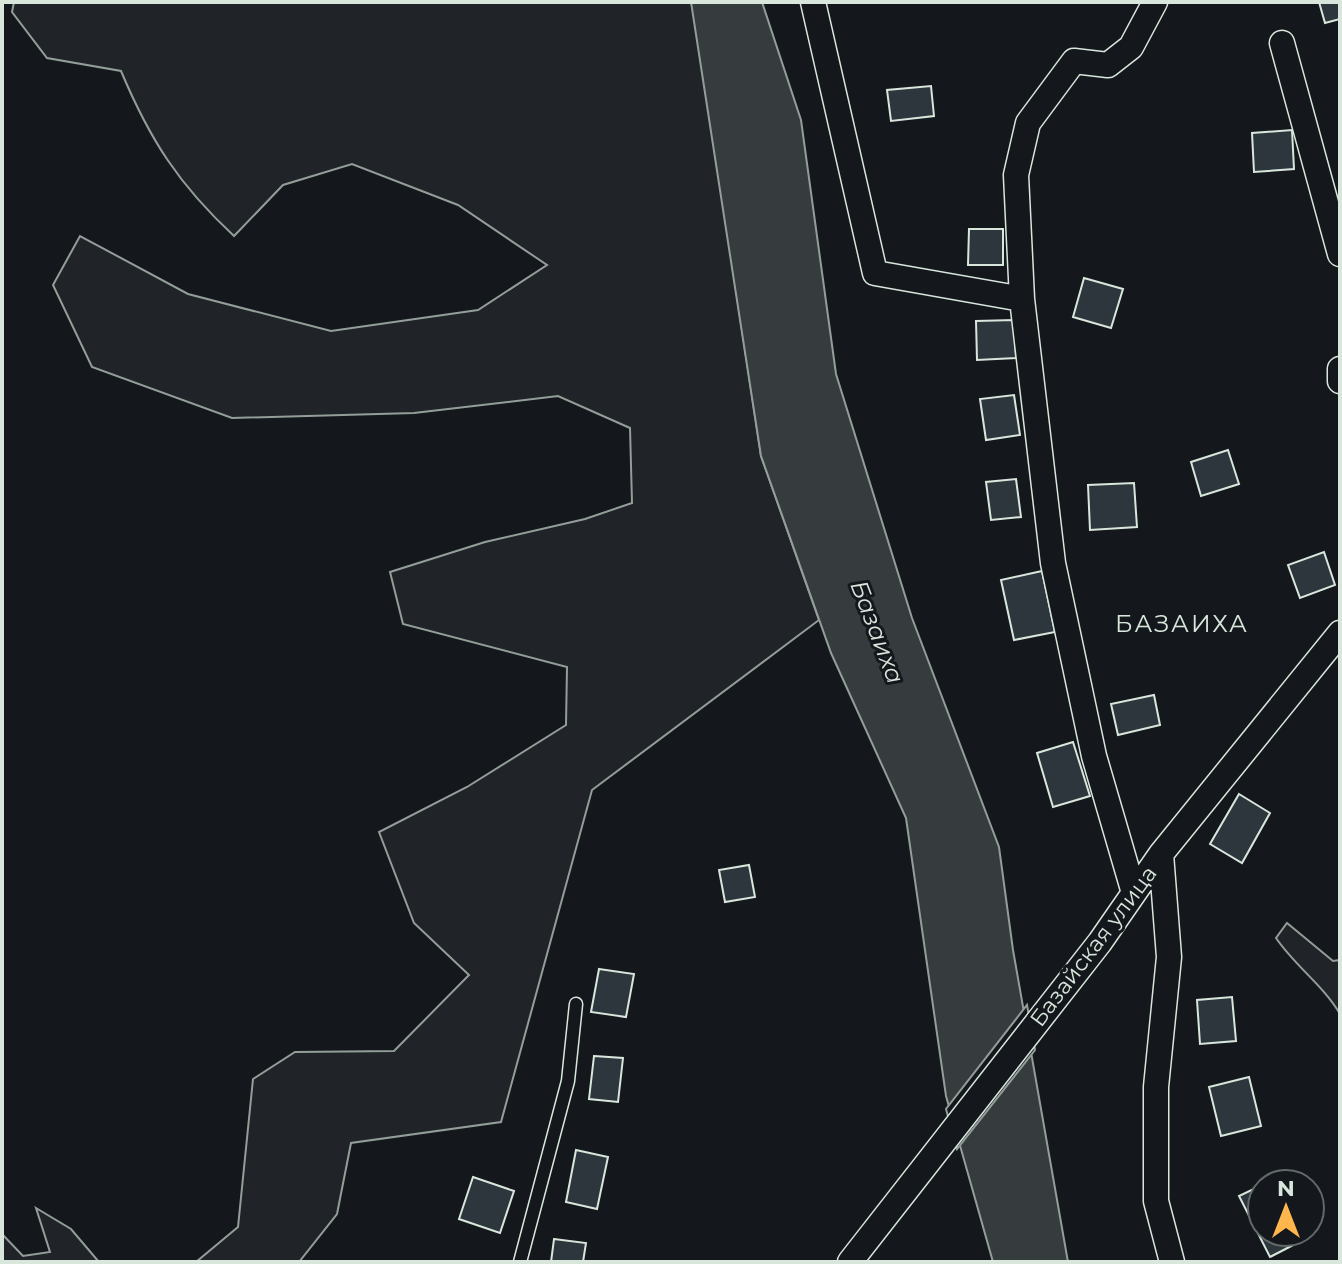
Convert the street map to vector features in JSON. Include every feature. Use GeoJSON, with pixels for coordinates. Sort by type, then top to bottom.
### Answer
{"type":"FeatureCollection","features":[{"type":"Feature","properties":{"kind":"street"},"geometry":{"type":"LineString","coordinates":[[813,2],[875,273],[1022,299]]}},
{"type":"Feature","properties":{"kind":"street"},"geometry":{"type":"LineString","coordinates":[[1134,893],[1094,756],[1053,563],[1022,299],[1016,175],[1028,123],[1074,61],[1108,65],[1131,47],[1155,2]]}},
{"type":"Feature","properties":{"kind":"street"},"geometry":{"type":"LineString","coordinates":[[1282,43],[1340,254]]}},
{"type":"Feature","properties":{"kind":"street"},"geometry":{"type":"LineString","coordinates":[[1340,369],[1340,381]]}},
{"type":"Feature","properties":{"kind":"street","name":"Базайская улица"},"geometry":{"type":"LineString","coordinates":[[850,1262],[1100,942],[1161,854],[1340,633]]}},
{"type":"Feature","properties":{"kind":"street"},"geometry":{"type":"LineString","coordinates":[[1161,854],[1169,957],[1156,1087],[1156,1201],[1172,1262]]}},
{"type":"Feature","properties":{"kind":"lane"},"geometry":{"type":"LineString","coordinates":[[520,1262],[568,1081],[576,1004]]}},
{"type":"Feature","properties":{"kind":"shaded area"},"geometry":{"type":"Polygon","coordinates":[[[14,2],[691,2],[695,18],[761,456],[819,620],[592,790],[501,1122],[351,1143],[337,1214],[299,1262],[196,1262],[238,1227],[253,1079],[295,1052],[394,1051],[469,975],[414,923],[379,832],[467,787],[566,725],[567,667],[403,624],[390,572],[485,542],[585,519],[632,503],[630,428],[558,396],[414,413],[232,418],[92,367],[53,285],[80,236],[188,294],[331,331],[478,310],[547,265],[458,205],[352,164],[283,185],[234,236],[197,198],[168,160],[143,119],[121,71],[47,58],[12,12],[14,2]]]}},
{"type":"Feature","properties":{"kind":"shaded area"},"geometry":{"type":"Polygon","coordinates":[[[1287,923],[1333,961],[1340,960],[1340,1014],[1276,938],[1287,923]]]}},
{"type":"Feature","properties":{"kind":"shaded area"},"geometry":{"type":"Polygon","coordinates":[[[36,1208],[71,1229],[99,1262],[2,1262],[2,1234],[23,1256],[50,1252],[36,1208]]]}},
{"type":"Feature","properties":{"kind":"water","name":"Базаиха"},"geometry":{"type":"Polygon","coordinates":[[[691,2],[762,2],[801,120],[836,374],[912,618],[999,847],[1013,950],[1068,1262],[993,1262],[946,1096],[906,818],[831,653],[761,456],[691,2]]]}},
{"type":"Feature","properties":{"kind":"pier"},"geometry":{"type":"Polygon","coordinates":[[[1027,1005],[1035,1050],[957,1149],[946,1109],[1027,1005]]]}},
{"type":"Feature","properties":{"kind":"building"},"geometry":{"type":"Polygon","coordinates":[[[1319,2],[1340,2],[1340,19],[1325,23],[1319,2]]]}},
{"type":"Feature","properties":{"kind":"building"},"geometry":{"type":"Polygon","coordinates":[[[931,86],[934,116],[891,121],[887,90],[931,86]]]}},
{"type":"Feature","properties":{"kind":"building"},"geometry":{"type":"Polygon","coordinates":[[[1292,130],[1294,169],[1254,172],[1252,133],[1292,130]]]}},
{"type":"Feature","properties":{"kind":"building"},"geometry":{"type":"Polygon","coordinates":[[[969,229],[1003,229],[1003,265],[968,265],[969,229]]]}},
{"type":"Feature","properties":{"kind":"building"},"geometry":{"type":"Polygon","coordinates":[[[1084,278],[1123,289],[1111,328],[1073,317],[1084,278]]]}},
{"type":"Feature","properties":{"kind":"building"},"geometry":{"type":"Polygon","coordinates":[[[1014,320],[1016,358],[977,360],[976,321],[1014,320]]]}},
{"type":"Feature","properties":{"kind":"building"},"geometry":{"type":"Polygon","coordinates":[[[1014,395],[1020,435],[986,440],[980,399],[1014,395]]]}},
{"type":"Feature","properties":{"kind":"building"},"geometry":{"type":"Polygon","coordinates":[[[1228,450],[1239,484],[1201,496],[1191,462],[1228,450]]]}},
{"type":"Feature","properties":{"kind":"building"},"geometry":{"type":"Polygon","coordinates":[[[1016,479],[1021,517],[991,520],[986,482],[1016,479]]]}},
{"type":"Feature","properties":{"kind":"building"},"geometry":{"type":"Polygon","coordinates":[[[1134,483],[1137,527],[1090,530],[1088,485],[1134,483]]]}},
{"type":"Feature","properties":{"kind":"building"},"geometry":{"type":"Polygon","coordinates":[[[1324,552],[1335,585],[1300,598],[1288,565],[1324,552]]]}},
{"type":"Feature","properties":{"kind":"building"},"geometry":{"type":"Polygon","coordinates":[[[1042,571],[1055,632],[1014,640],[1001,580],[1042,571]]]}},
{"type":"Feature","properties":{"kind":"building"},"geometry":{"type":"Polygon","coordinates":[[[1154,695],[1160,725],[1118,735],[1111,704],[1154,695]]]}},
{"type":"Feature","properties":{"kind":"building"},"geometry":{"type":"Polygon","coordinates":[[[1073,742],[1090,796],[1053,807],[1037,753],[1073,742]]]}},
{"type":"Feature","properties":{"kind":"building"},"geometry":{"type":"Polygon","coordinates":[[[1239,794],[1270,813],[1242,863],[1210,844],[1239,794]]]}},
{"type":"Feature","properties":{"kind":"building"},"geometry":{"type":"Polygon","coordinates":[[[749,865],[755,897],[725,902],[719,870],[749,865]]]}},
{"type":"Feature","properties":{"kind":"building"},"geometry":{"type":"Polygon","coordinates":[[[599,969],[634,974],[626,1017],[591,1012],[599,969]]]}},
{"type":"Feature","properties":{"kind":"building"},"geometry":{"type":"Polygon","coordinates":[[[1232,997],[1236,1041],[1200,1044],[1197,1000],[1232,997]]]}},
{"type":"Feature","properties":{"kind":"building"},"geometry":{"type":"Polygon","coordinates":[[[594,1056],[623,1058],[618,1102],[589,1099],[594,1056]]]}},
{"type":"Feature","properties":{"kind":"building"},"geometry":{"type":"Polygon","coordinates":[[[1249,1077],[1261,1126],[1221,1136],[1209,1087],[1249,1077]]]}},
{"type":"Feature","properties":{"kind":"building"},"geometry":{"type":"Polygon","coordinates":[[[576,1150],[608,1157],[597,1209],[566,1202],[576,1150]]]}},
{"type":"Feature","properties":{"kind":"building"},"geometry":{"type":"Polygon","coordinates":[[[473,1177],[514,1191],[500,1233],[459,1219],[473,1177]]]}},
{"type":"Feature","properties":{"kind":"building"},"geometry":{"type":"Polygon","coordinates":[[[1246,1193],[1246,1210],[1239,1196],[1246,1193]]]}},
{"type":"Feature","properties":{"kind":"building"},"geometry":{"type":"Polygon","coordinates":[[[554,1239],[586,1243],[583,1262],[551,1262],[554,1239]]]}},
{"type":"Feature","properties":{"kind":"building"},"geometry":{"type":"Polygon","coordinates":[[[1265,1248],[1287,1248],[1270,1257],[1265,1248]]]}},
{"type":"Feature","properties":{"kind":"district","name":"БАЗАИХА"},"geometry":{"type":"Point","coordinates":[1182,624]}}]}
